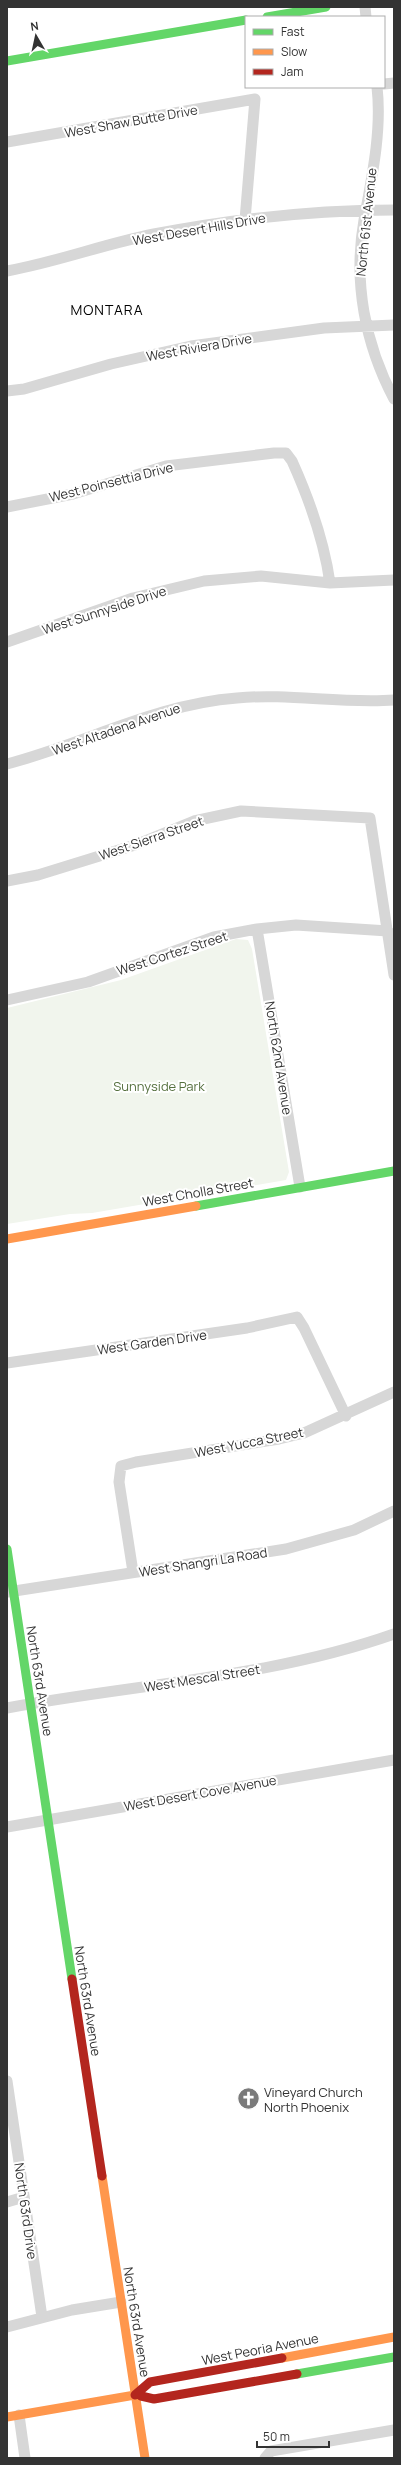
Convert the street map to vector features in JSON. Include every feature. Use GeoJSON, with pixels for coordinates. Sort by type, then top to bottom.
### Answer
{"type":"FeatureCollection","features":[{"type":"Feature","properties":{"kind":"street"},"geometry":{"type":"LineString","coordinates":[[273,16],[326,7]]}},
{"type":"Feature","properties":{"kind":"street"},"geometry":{"type":"LineString","coordinates":[[7,61],[245,20]]}},
{"type":"Feature","properties":{"kind":"street","name":"North 61st Avenue"},"geometry":{"type":"LineString","coordinates":[[377,88],[376,131],[359,282],[368,327],[379,368],[394,399]]}},
{"type":"Feature","properties":{"kind":"street","name":"West Shaw Butte Drive"},"geometry":{"type":"LineString","coordinates":[[7,142],[254,99],[245,220]]}},
{"type":"Feature","properties":{"kind":"street","name":"West Desert Hills Drive"},"geometry":{"type":"LineString","coordinates":[[7,271],[35,266],[153,235],[245,220],[318,212],[394,210]]}},
{"type":"Feature","properties":{"kind":"street","name":"West Riviera Drive"},"geometry":{"type":"LineString","coordinates":[[7,391],[24,389],[111,364],[191,346],[324,328],[394,326]]}},
{"type":"Feature","properties":{"kind":"street","name":"West Poinsettia Drive"},"geometry":{"type":"LineString","coordinates":[[7,507],[73,494],[166,466],[274,453],[286,453],[296,468],[317,523],[324,546],[330,583]]}},
{"type":"Feature","properties":{"kind":"street","name":"West Sunnyside Drive"},"geometry":{"type":"LineString","coordinates":[[7,642],[133,598],[204,581],[261,576],[330,583],[394,580]]}},
{"type":"Feature","properties":{"kind":"street","name":"West Altadena Avenue"},"geometry":{"type":"LineString","coordinates":[[7,764],[37,756],[152,715],[204,702],[236,698],[268,697],[347,701],[394,700]]}},
{"type":"Feature","properties":{"kind":"street","name":"West Sierra Street"},"geometry":{"type":"LineString","coordinates":[[7,881],[38,875],[135,845],[194,821],[241,811],[370,818],[388,931]]}},
{"type":"Feature","properties":{"kind":"street","name":"West Cortez Street"},"geometry":{"type":"LineString","coordinates":[[7,1000],[88,982],[214,937],[258,929],[296,925],[388,931]]}},
{"type":"Feature","properties":{"kind":"street","name":"North 62nd Avenue"},"geometry":{"type":"LineString","coordinates":[[258,929],[300,1187]]}},
{"type":"Feature","properties":{"kind":"street"},"geometry":{"type":"LineString","coordinates":[[388,931],[394,975]]}},
{"type":"Feature","properties":{"kind":"street","name":"West Cholla Street"},"geometry":{"type":"LineString","coordinates":[[7,1239],[394,1171]]}},
{"type":"Feature","properties":{"kind":"street","name":"West Garden Drive"},"geometry":{"type":"LineString","coordinates":[[7,1363],[247,1328],[296,1317],[304,1328],[346,1416]]}},
{"type":"Feature","properties":{"kind":"street","name":"West Yucca Street"},"geometry":{"type":"LineString","coordinates":[[133,1572],[119,1482],[121,1466],[136,1462],[279,1439],[304,1433],[346,1416],[394,1392]]}},
{"type":"Feature","properties":{"kind":"street","name":"West Shangri La Road"},"geometry":{"type":"LineString","coordinates":[[10,1591],[286,1549],[354,1530],[394,1510]]}},
{"type":"Feature","properties":{"kind":"street","name":"North 63rd Avenue"},"geometry":{"type":"LineString","coordinates":[[7,1549],[10,1591],[31,1704],[144,2458]]}},
{"type":"Feature","properties":{"kind":"street","name":"West Mescal Street"},"geometry":{"type":"LineString","coordinates":[[7,1708],[259,1670],[348,1650],[394,1634]]}},
{"type":"Feature","properties":{"kind":"street","name":"West Desert Cove Avenue"},"geometry":{"type":"LineString","coordinates":[[7,1827],[394,1760]]}},
{"type":"Feature","properties":{"kind":"street","name":"North 63rd Drive"},"geometry":{"type":"LineString","coordinates":[[7,2081],[42,2317]]}},
{"type":"Feature","properties":{"kind":"street"},"geometry":{"type":"LineString","coordinates":[[7,2202],[24,2197]]}},
{"type":"Feature","properties":{"kind":"street"},"geometry":{"type":"LineString","coordinates":[[7,2327],[42,2317],[120,2302]]}},
{"type":"Feature","properties":{"kind":"street","name":"West Peoria Avenue"},"geometry":{"type":"LineString","coordinates":[[135,2395],[150,2382],[394,2337]]}},
{"type":"Feature","properties":{"kind":"street"},"geometry":{"type":"LineString","coordinates":[[7,2417],[135,2395],[154,2399],[394,2357]]}},
{"type":"Feature","properties":{"kind":"street"},"geometry":{"type":"LineString","coordinates":[[19,2415],[25,2458]]}},
{"type":"Feature","properties":{"kind":"street"},"geometry":{"type":"LineString","coordinates":[[268,2454],[394,2430]]}},
{"type":"Feature","properties":{"kind":"green space","name":"Sunnyside Park"},"geometry":{"type":"Polygon","coordinates":[[[236,939],[248,940],[252,949],[289,1172],[286,1180],[92,1213],[70,1214],[7,1224],[7,1008],[121,980],[236,939]]]}},
{"type":"Feature","properties":{"kind":"traffic: fast"},"geometry":{"type":"LineString","coordinates":[[273,16],[326,7]]}},
{"type":"Feature","properties":{"kind":"traffic: fast"},"geometry":{"type":"LineString","coordinates":[[7,61],[245,20]]}},
{"type":"Feature","properties":{"kind":"traffic: fast"},"geometry":{"type":"LineString","coordinates":[[196,1206],[394,1171]]}},
{"type":"Feature","properties":{"kind":"traffic: fast"},"geometry":{"type":"LineString","coordinates":[[7,1549],[72,1979]]}},
{"type":"Feature","properties":{"kind":"traffic: fast"},"geometry":{"type":"LineString","coordinates":[[297,2374],[394,2357]]}},
{"type":"Feature","properties":{"kind":"traffic: slow"},"geometry":{"type":"LineString","coordinates":[[7,1239],[196,1206]]}},
{"type":"Feature","properties":{"kind":"traffic: slow"},"geometry":{"type":"LineString","coordinates":[[102,2176],[145,2458]]}},
{"type":"Feature","properties":{"kind":"traffic: slow"},"geometry":{"type":"LineString","coordinates":[[282,2358],[394,2337]]}},
{"type":"Feature","properties":{"kind":"traffic: slow"},"geometry":{"type":"LineString","coordinates":[[7,2417],[135,2395],[141,2396]]}},
{"type":"Feature","properties":{"kind":"traffic: jam"},"geometry":{"type":"LineString","coordinates":[[72,1979],[102,2176]]}},
{"type":"Feature","properties":{"kind":"traffic: jam"},"geometry":{"type":"LineString","coordinates":[[135,2395],[150,2382],[282,2358]]}},
{"type":"Feature","properties":{"kind":"traffic: jam"},"geometry":{"type":"LineString","coordinates":[[141,2396],[154,2399],[297,2374]]}},
{"type":"Feature","properties":{"kind":"place","name":"Vineyard Church North Phoenix"},"geometry":{"type":"Point","coordinates":[249,2099]}},
{"type":"Feature","properties":{"kind":"district","name":"MONTARA"},"geometry":{"type":"Point","coordinates":[107,310]}}]}
